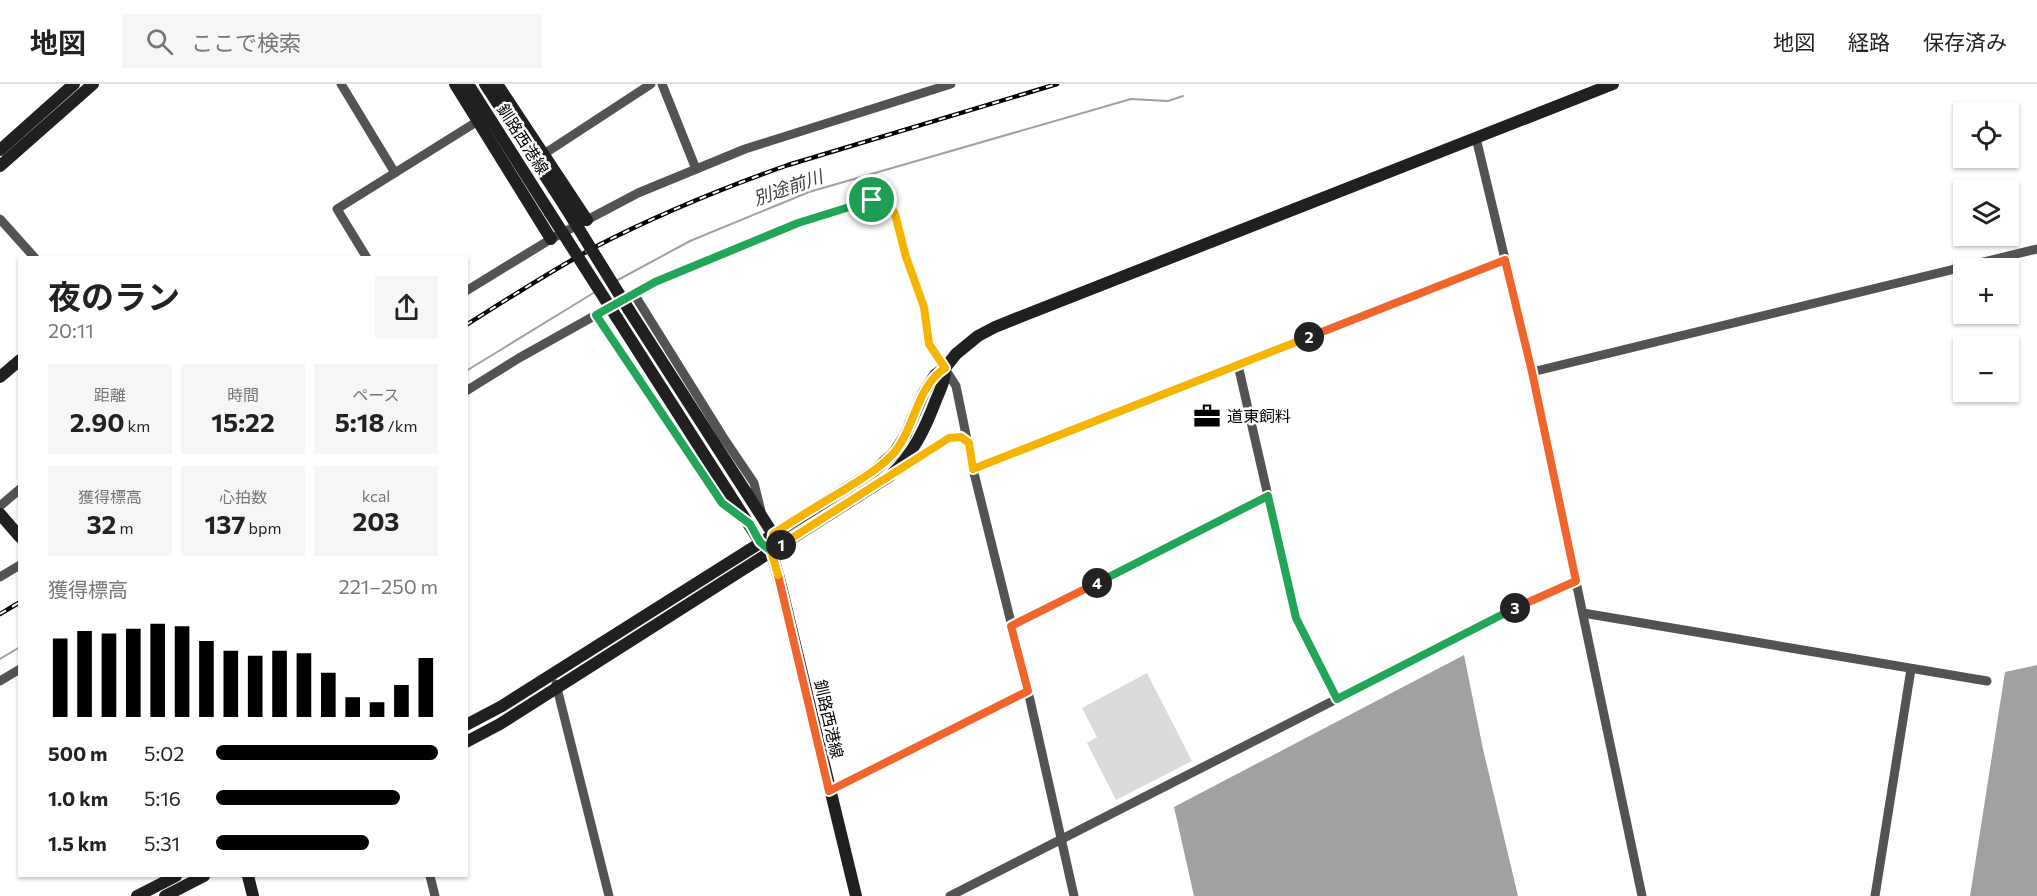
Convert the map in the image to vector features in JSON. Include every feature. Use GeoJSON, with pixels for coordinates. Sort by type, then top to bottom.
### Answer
{"type":"FeatureCollection","features":[{"type":"Feature","properties":{"kind":"street"},"geometry":{"type":"LineString","coordinates":[[0,150],[74,84]]}},
{"type":"Feature","properties":{"kind":"street"},"geometry":{"type":"LineString","coordinates":[[0,166],[93,84]]}},
{"type":"Feature","properties":{"kind":"street"},"geometry":{"type":"LineString","coordinates":[[341,84],[395,173]]}},
{"type":"Feature","properties":{"kind":"street"},"geometry":{"type":"LineString","coordinates":[[455,84],[550,239]]}},
{"type":"Feature","properties":{"kind":"street","name":"釧路西港線"},"geometry":{"type":"LineString","coordinates":[[468,84],[750,524]]}},
{"type":"Feature","properties":{"kind":"street","name":"釧路西港線"},"geometry":{"type":"LineString","coordinates":[[485,84],[762,517]]}},
{"type":"Feature","properties":{"kind":"street"},"geometry":{"type":"LineString","coordinates":[[497,84],[587,220]]}},
{"type":"Feature","properties":{"kind":"street"},"geometry":{"type":"LineString","coordinates":[[544,154],[651,84]]}},
{"type":"Feature","properties":{"kind":"street"},"geometry":{"type":"LineString","coordinates":[[662,84],[696,169]]}},
{"type":"Feature","properties":{"kind":"street"},"geometry":{"type":"LineString","coordinates":[[468,290],[550,239],[638,193],[745,149],[951,84]]}},
{"type":"Feature","properties":{"kind":"street"},"geometry":{"type":"LineString","coordinates":[[468,724],[502,706],[874,471],[893,454],[935,375],[970,342],[995,327],[1613,84]]}},
{"type":"Feature","properties":{"kind":"street"},"geometry":{"type":"LineString","coordinates":[[366,256],[337,209],[478,121]]}},
{"type":"Feature","properties":{"kind":"street"},"geometry":{"type":"LineString","coordinates":[[1476,138],[1532,372],[1642,896]]}},
{"type":"Feature","properties":{"kind":"street"},"geometry":{"type":"LineString","coordinates":[[468,390],[519,358],[655,282],[798,223],[872,200],[888,202],[895,214],[906,257],[924,307],[929,344],[956,387],[973,469],[1028,691],[1074,896]]}},
{"type":"Feature","properties":{"kind":"street"},"geometry":{"type":"LineString","coordinates":[[0,219],[33,256]]}},
{"type":"Feature","properties":{"kind":"street"},"geometry":{"type":"LineString","coordinates":[[1532,372],[2037,249]]}},
{"type":"Feature","properties":{"kind":"street"},"geometry":{"type":"LineString","coordinates":[[973,469],[1505,260]]}},
{"type":"Feature","properties":{"kind":"street"},"geometry":{"type":"LineString","coordinates":[[634,294],[754,483],[762,517],[773,534]]}},
{"type":"Feature","properties":{"kind":"street"},"geometry":{"type":"LineString","coordinates":[[596,315],[722,503],[750,524],[760,542],[771,551]]}},
{"type":"Feature","properties":{"kind":"street"},"geometry":{"type":"LineString","coordinates":[[0,377],[18,362]]}},
{"type":"Feature","properties":{"kind":"street"},"geometry":{"type":"LineString","coordinates":[[1238,365],[1296,618],[1337,699]]}},
{"type":"Feature","properties":{"kind":"street"},"geometry":{"type":"LineString","coordinates":[[897,470],[910,455],[923,433],[945,381],[945,368]]}},
{"type":"Feature","properties":{"kind":"street"},"geometry":{"type":"LineString","coordinates":[[468,741],[500,724],[698,600],[949,438],[961,437],[969,443]]}},
{"type":"Feature","properties":{"kind":"street"},"geometry":{"type":"LineString","coordinates":[[0,506],[18,491]]}},
{"type":"Feature","properties":{"kind":"street"},"geometry":{"type":"LineString","coordinates":[[1011,626],[1268,496]]}},
{"type":"Feature","properties":{"kind":"street"},"geometry":{"type":"LineString","coordinates":[[0,514],[18,535]]}},
{"type":"Feature","properties":{"kind":"street","name":"釧路西港線"},"geometry":{"type":"LineString","coordinates":[[773,534],[771,551],[856,896]]}},
{"type":"Feature","properties":{"kind":"street"},"geometry":{"type":"LineString","coordinates":[[0,577],[18,566]]}},
{"type":"Feature","properties":{"kind":"street"},"geometry":{"type":"LineString","coordinates":[[950,896],[1529,601],[1576,581]]}},
{"type":"Feature","properties":{"kind":"street"},"geometry":{"type":"LineString","coordinates":[[1583,613],[1987,681]]}},
{"type":"Feature","properties":{"kind":"street"},"geometry":{"type":"LineString","coordinates":[[1875,896],[1911,669]]}},
{"type":"Feature","properties":{"kind":"street"},"geometry":{"type":"LineString","coordinates":[[0,681],[18,670]]}},
{"type":"Feature","properties":{"kind":"street"},"geometry":{"type":"LineString","coordinates":[[554,673],[609,896]]}},
{"type":"Feature","properties":{"kind":"street"},"geometry":{"type":"LineString","coordinates":[[829,791],[1028,691]]}},
{"type":"Feature","properties":{"kind":"street"},"geometry":{"type":"LineString","coordinates":[[137,896],[174,877]]}},
{"type":"Feature","properties":{"kind":"street"},"geometry":{"type":"LineString","coordinates":[[165,896],[202,877]]}},
{"type":"Feature","properties":{"kind":"street"},"geometry":{"type":"LineString","coordinates":[[248,877],[253,896]]}},
{"type":"Feature","properties":{"kind":"street"},"geometry":{"type":"LineString","coordinates":[[430,877],[435,896]]}},
{"type":"Feature","properties":{"kind":"shaded area"},"geometry":{"type":"Polygon","coordinates":[[[1464,655],[1483,749],[1518,896],[1194,896],[1174,807],[1464,655]]]}},
{"type":"Feature","properties":{"kind":"shaded area"},"geometry":{"type":"Polygon","coordinates":[[[2037,665],[2037,896],[1970,896],[2005,672],[2037,665]]]}},
{"type":"Feature","properties":{"kind":"shaded area"},"geometry":{"type":"Polygon","coordinates":[[[1147,673],[1192,761],[1116,800],[1087,743],[1097,737],[1082,708],[1147,673]]]}},
{"type":"Feature","properties":{"kind":"waterway","name":"別途前川"},"geometry":{"type":"LineString","coordinates":[[616,281],[690,241],[809,192],[1131,99],[1168,101],[1183,96]]}},
{"type":"Feature","properties":{"kind":"waterway","name":"別途前川"},"geometry":{"type":"LineString","coordinates":[[468,370],[595,292]]}},
{"type":"Feature","properties":{"kind":"waterway","name":"別途前川"},"geometry":{"type":"LineString","coordinates":[[0,659],[18,648]]}},
{"type":"Feature","properties":{"kind":"railway"},"geometry":{"type":"LineString","coordinates":[[468,324],[595,247],[666,213],[715,193],[788,165],[1057,84]]}},
{"type":"Feature","properties":{"kind":"railway"},"geometry":{"type":"LineString","coordinates":[[0,614],[18,603]]}},
{"type":"Feature","properties":{"kind":"place","name":"道東飼料"},"geometry":{"type":"Point","coordinates":[1207,416]}},
{"type":"Feature","properties":{"kind":"route"},"geometry":{"type":"LineString","coordinates":[[872,200],[798,223],[655,282],[596,315],[722,503],[750,524],[760,542],[771,551],[949,438],[961,437],[969,443],[973,469],[1505,260],[1532,372],[1576,581],[1529,601],[1337,699],[1296,618],[1268,496],[1011,626],[1028,691],[829,791],[771,551],[773,534],[874,471],[893,454],[905,436],[924,392],[935,375],[945,368],[929,344],[924,307],[906,257],[895,214],[888,202],[872,200]]}}]}
